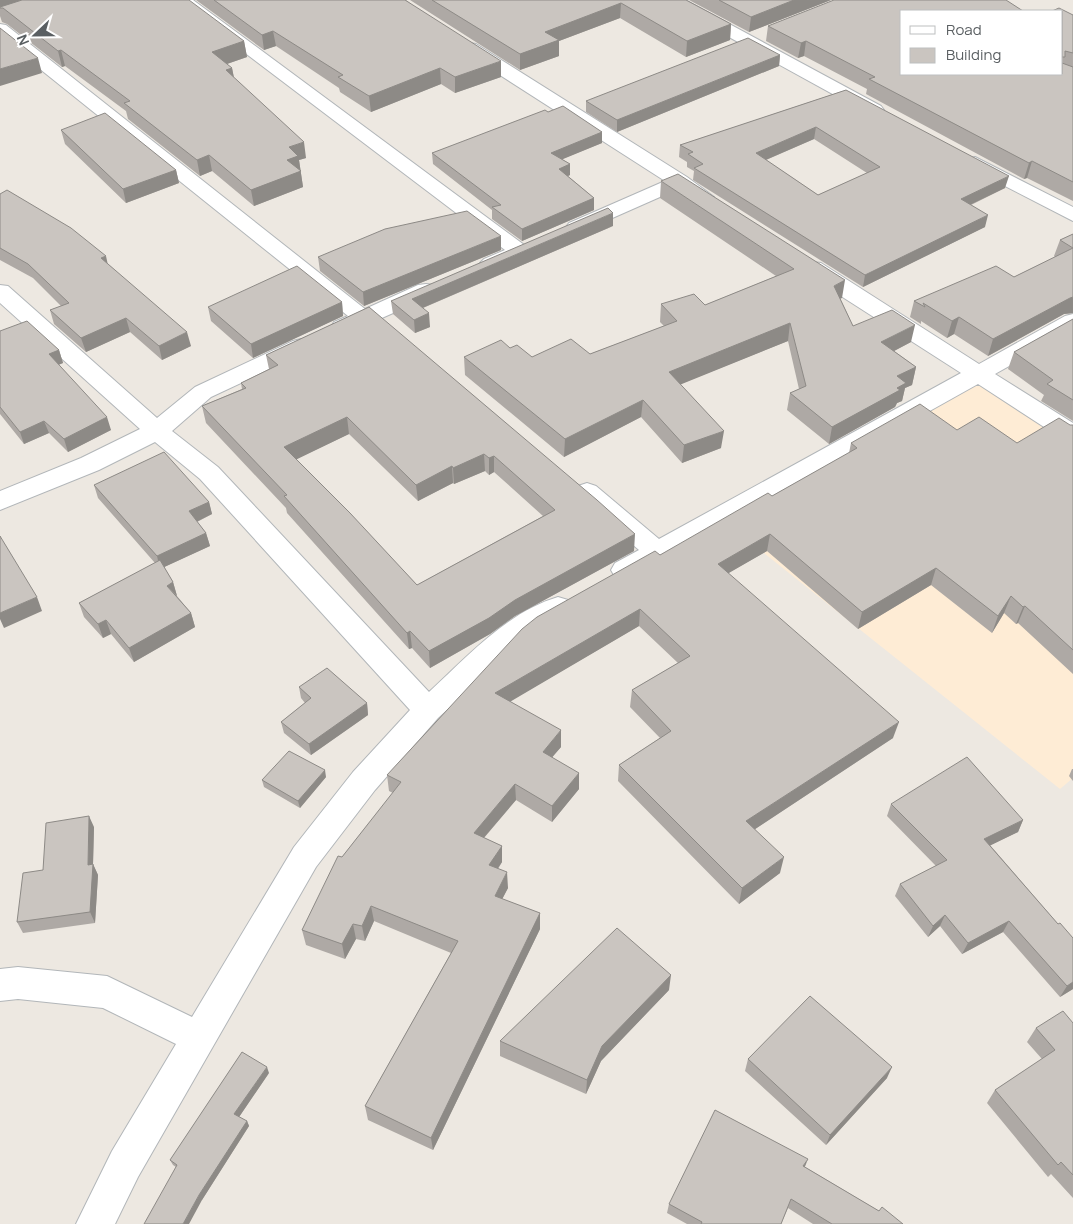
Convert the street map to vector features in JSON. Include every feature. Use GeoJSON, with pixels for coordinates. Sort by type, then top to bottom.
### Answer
{"type":"FeatureCollection","features":[{"type":"Feature","properties":{"kind":"street"},"geometry":{"type":"LineString","coordinates":[[183,0],[538,243]]}},
{"type":"Feature","properties":{"kind":"street"},"geometry":{"type":"LineString","coordinates":[[673,0],[887,116]]}},
{"type":"Feature","properties":{"kind":"street"},"geometry":{"type":"LineString","coordinates":[[3,19],[368,315],[396,331]]}},
{"type":"Feature","properties":{"kind":"street"},"geometry":{"type":"LineString","coordinates":[[729,47],[764,34]]}},
{"type":"Feature","properties":{"kind":"street"},"geometry":{"type":"LineString","coordinates":[[452,37],[577,107],[721,208]]}},
{"type":"Feature","properties":{"kind":"street"},"geometry":{"type":"LineString","coordinates":[[963,157],[1073,215]]}},
{"type":"Feature","properties":{"kind":"street"},"geometry":{"type":"LineString","coordinates":[[474,270],[680,181]]}},
{"type":"Feature","properties":{"kind":"street"},"geometry":{"type":"LineString","coordinates":[[795,256],[1073,434]]}},
{"type":"Feature","properties":{"kind":"street"},"geometry":{"type":"LineString","coordinates":[[0,501],[90,464],[157,431],[203,392],[368,315],[447,282]]}},
{"type":"Feature","properties":{"kind":"street"},"geometry":{"type":"LineString","coordinates":[[0,291],[157,431],[210,473],[428,710]]}},
{"type":"Feature","properties":{"kind":"street"},"geometry":{"type":"LineString","coordinates":[[95,1224],[125,1164],[305,856],[364,781],[428,710],[498,646],[526,625],[1073,321]]}},
{"type":"Feature","properties":{"kind":"street"},"geometry":{"type":"LineString","coordinates":[[568,476],[658,552]]}},
{"type":"Feature","properties":{"kind":"street"},"geometry":{"type":"LineString","coordinates":[[0,985],[18,983],[107,992],[199,1038]]}},
{"type":"Feature","properties":{"kind":"shaded area"},"geometry":{"type":"Polygon","coordinates":[[[977,374],[1073,434],[1073,778],[1060,789],[720,518],[977,374]]]}},
{"type":"Feature","properties":{"kind":"building"},"geometry":{"type":"Polygon","coordinates":[[[22,0],[189,0],[244,41],[212,52],[232,68],[226,70],[304,142],[289,147],[298,156],[287,160],[301,171],[251,190],[209,155],[197,160],[124,103],[130,101],[61,50],[58,51],[3,8],[0,8],[22,0]]]}},
{"type":"Feature","properties":{"kind":"building"},"geometry":{"type":"Polygon","coordinates":[[[214,0],[405,0],[501,61],[455,77],[440,68],[369,96],[338,77],[343,75],[273,31],[262,35],[214,0]]]}},
{"type":"Feature","properties":{"kind":"building"},"geometry":{"type":"Polygon","coordinates":[[[432,0],[686,0],[731,24],[687,41],[621,3],[545,32],[559,40],[520,54],[432,0]]]}},
{"type":"Feature","properties":{"kind":"building"},"geometry":{"type":"Polygon","coordinates":[[[719,0],[794,0],[751,17],[719,0]]]}},
{"type":"Feature","properties":{"kind":"building"},"geometry":{"type":"Polygon","coordinates":[[[834,0],[1006,0],[1021,10],[900,10],[900,75],[1063,75],[1063,63],[1073,67],[1073,182],[1032,161],[1029,163],[869,79],[875,77],[806,41],[801,43],[768,26],[834,0]]]}},
{"type":"Feature","properties":{"kind":"building"},"geometry":{"type":"Polygon","coordinates":[[[1063,10],[1073,15],[1073,53],[1065,51],[1065,57],[1063,57],[1063,10]]]}},
{"type":"Feature","properties":{"kind":"building"},"geometry":{"type":"Polygon","coordinates":[[[0,28],[38,58],[0,69],[0,28]]]}},
{"type":"Feature","properties":{"kind":"building"},"geometry":{"type":"Polygon","coordinates":[[[748,38],[780,55],[617,120],[586,101],[748,38]]]}},
{"type":"Feature","properties":{"kind":"building"},"geometry":{"type":"Polygon","coordinates":[[[846,90],[1009,176],[961,199],[988,215],[865,275],[694,168],[703,164],[688,154],[693,152],[680,145],[846,90]],[[816,127],[756,153],[818,195],[880,167],[816,127]]]}},
{"type":"Feature","properties":{"kind":"building"},"geometry":{"type":"Polygon","coordinates":[[[563,106],[602,132],[551,153],[570,164],[559,169],[594,198],[522,229],[492,207],[501,205],[432,153],[545,110],[548,112],[563,106]]]}},
{"type":"Feature","properties":{"kind":"building"},"geometry":{"type":"Polygon","coordinates":[[[105,113],[176,170],[123,189],[61,130],[105,113]]]}},
{"type":"Feature","properties":{"kind":"building"},"geometry":{"type":"Polygon","coordinates":[[[678,174],[845,280],[834,286],[853,326],[892,310],[915,325],[881,342],[916,367],[897,376],[906,383],[897,388],[900,390],[832,427],[790,393],[806,386],[790,323],[669,372],[724,431],[684,445],[643,400],[565,439],[464,357],[501,340],[510,348],[517,345],[532,357],[571,339],[590,354],[677,321],[661,304],[694,294],[705,305],[794,269],[661,181],[678,174]]]}},
{"type":"Feature","properties":{"kind":"building"},"geometry":{"type":"Polygon","coordinates":[[[7,190],[71,228],[106,256],[101,258],[187,332],[159,346],[126,318],[81,338],[50,310],[69,303],[28,264],[0,248],[0,194],[7,190]]]}},
{"type":"Feature","properties":{"kind":"building"},"geometry":{"type":"Polygon","coordinates":[[[608,208],[613,213],[412,299],[429,313],[414,320],[391,301],[608,208]]]}},
{"type":"Feature","properties":{"kind":"building"},"geometry":{"type":"Polygon","coordinates":[[[467,211],[501,236],[363,292],[318,257],[385,229],[467,211]]]}},
{"type":"Feature","properties":{"kind":"building"},"geometry":{"type":"Polygon","coordinates":[[[1073,234],[1073,248],[1060,240],[1073,234]]]}},
{"type":"Feature","properties":{"kind":"building"},"geometry":{"type":"Polygon","coordinates":[[[1073,248],[1073,297],[993,339],[959,317],[952,321],[923,303],[925,307],[914,301],[996,266],[1014,277],[1073,248]]]}},
{"type":"Feature","properties":{"kind":"building"},"geometry":{"type":"Polygon","coordinates":[[[297,266],[342,302],[251,344],[208,307],[297,266]]]}},
{"type":"Feature","properties":{"kind":"building"},"geometry":{"type":"Polygon","coordinates":[[[369,307],[635,534],[515,600],[489,618],[429,651],[410,631],[407,633],[284,496],[287,495],[202,406],[246,388],[241,383],[278,365],[266,355],[369,307]],[[347,417],[284,447],[350,513],[417,585],[555,510],[494,456],[489,458],[484,454],[453,468],[452,466],[416,485],[347,417]]]}},
{"type":"Feature","properties":{"kind":"building"},"geometry":{"type":"Polygon","coordinates":[[[1073,319],[1073,400],[1047,384],[1053,380],[1014,352],[1073,319]]]}},
{"type":"Feature","properties":{"kind":"building"},"geometry":{"type":"Polygon","coordinates":[[[27,321],[59,350],[49,354],[107,417],[64,439],[44,421],[20,432],[0,407],[0,331],[27,321]]]}},
{"type":"Feature","properties":{"kind":"building"},"geometry":{"type":"Polygon","coordinates":[[[920,404],[957,430],[979,417],[1017,443],[1059,418],[1073,425],[1073,650],[1025,606],[1023,607],[1011,596],[998,616],[936,568],[862,612],[770,534],[718,564],[899,722],[746,821],[784,857],[742,888],[619,765],[671,731],[632,690],[690,656],[640,609],[495,693],[561,730],[543,752],[579,773],[552,806],[515,784],[474,833],[502,846],[489,865],[507,872],[495,896],[540,913],[431,1138],[365,1106],[458,941],[371,906],[362,926],[353,924],[342,944],[302,930],[338,856],[342,857],[401,782],[387,775],[522,629],[537,617],[655,551],[660,555],[768,493],[772,496],[857,448],[851,443],[920,404]]]}},
{"type":"Feature","properties":{"kind":"building"},"geometry":{"type":"Polygon","coordinates":[[[164,452],[209,502],[189,511],[206,533],[157,556],[94,485],[164,452]]]}},
{"type":"Feature","properties":{"kind":"building"},"geometry":{"type":"Polygon","coordinates":[[[0,536],[37,597],[0,613],[0,536]]]}},
{"type":"Feature","properties":{"kind":"building"},"geometry":{"type":"Polygon","coordinates":[[[160,560],[173,582],[167,586],[191,613],[129,648],[106,620],[98,624],[79,603],[160,560]]]}},
{"type":"Feature","properties":{"kind":"building"},"geometry":{"type":"Polygon","coordinates":[[[327,668],[367,703],[309,744],[281,722],[311,698],[299,687],[327,668]]]}},
{"type":"Feature","properties":{"kind":"building"},"geometry":{"type":"Polygon","coordinates":[[[289,751],[325,770],[298,801],[262,780],[289,751]]]}},
{"type":"Feature","properties":{"kind":"building"},"geometry":{"type":"Polygon","coordinates":[[[967,757],[1023,820],[984,839],[1058,924],[1060,923],[1073,938],[1073,982],[1067,986],[1009,921],[968,943],[945,915],[933,926],[900,884],[947,860],[891,804],[967,757]]]}},
{"type":"Feature","properties":{"kind":"building"},"geometry":{"type":"Polygon","coordinates":[[[89,816],[88,865],[93,864],[90,912],[17,922],[23,873],[43,870],[46,823],[89,816]]]}},
{"type":"Feature","properties":{"kind":"building"},"geometry":{"type":"Polygon","coordinates":[[[617,928],[671,975],[602,1046],[587,1080],[500,1041],[617,928]]]}},
{"type":"Feature","properties":{"kind":"building"},"geometry":{"type":"Polygon","coordinates":[[[810,996],[892,1067],[830,1135],[748,1059],[810,996]]]}},
{"type":"Feature","properties":{"kind":"building"},"geometry":{"type":"Polygon","coordinates":[[[1063,1011],[1073,1023],[1073,1175],[1061,1162],[1058,1165],[995,1090],[1055,1050],[1036,1028],[1063,1011]]]}},
{"type":"Feature","properties":{"kind":"building"},"geometry":{"type":"Polygon","coordinates":[[[242,1052],[267,1067],[234,1114],[247,1121],[199,1195],[183,1224],[144,1224],[177,1165],[170,1160],[242,1052]]]}},
{"type":"Feature","properties":{"kind":"building"},"geometry":{"type":"Polygon","coordinates":[[[715,1110],[808,1159],[803,1166],[879,1211],[882,1207],[903,1224],[832,1224],[791,1199],[781,1224],[701,1224],[702,1222],[669,1204],[715,1110]]]}}]}
